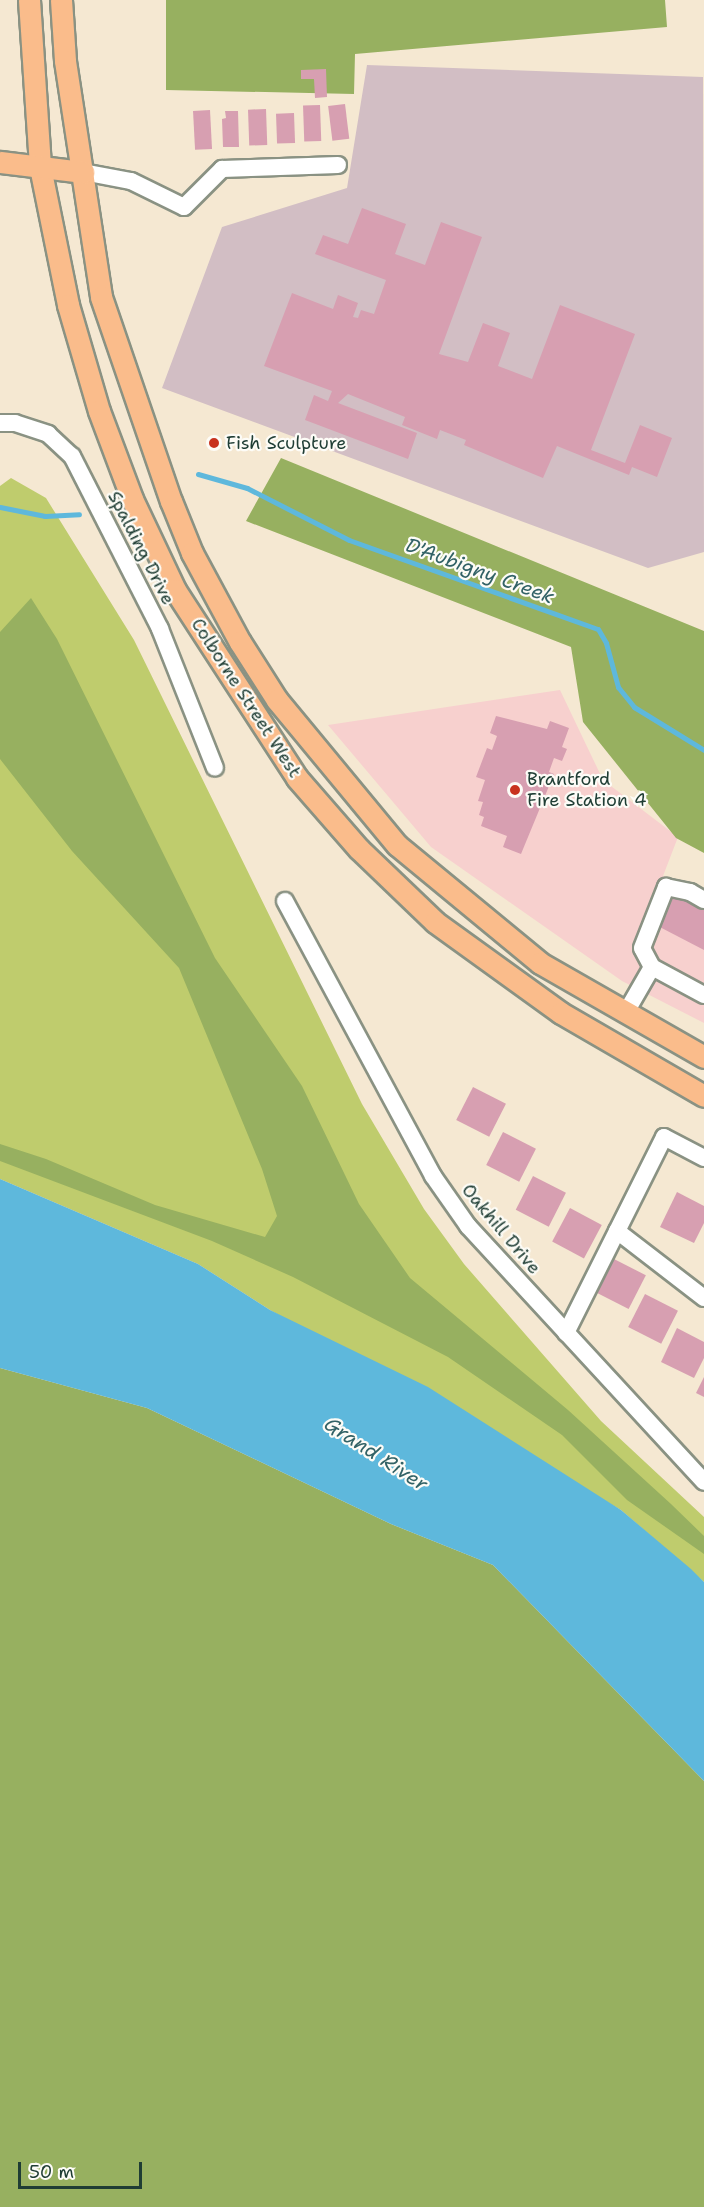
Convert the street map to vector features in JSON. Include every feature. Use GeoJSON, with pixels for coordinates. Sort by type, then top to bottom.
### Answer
{"type":"FeatureCollection","features":[{"type":"Feature","properties":{"kind":"main road","name":"Colborne Street West"},"geometry":{"type":"LineString","coordinates":[[28,0],[40,167],[68,305],[99,411],[132,499],[175,590],[297,778],[359,849],[435,922],[561,1013],[704,1096]]}},
{"type":"Feature","properties":{"kind":"main road","name":"Colborne Street West"},"geometry":{"type":"LineString","coordinates":[[60,0],[65,61],[101,297],[154,459],[192,554],[277,700],[397,845],[540,963],[625,1014],[704,1057]]}},
{"type":"Feature","properties":{"kind":"main road"},"geometry":{"type":"LineString","coordinates":[[0,162],[83,172]]}},
{"type":"Feature","properties":{"kind":"street"},"geometry":{"type":"LineString","coordinates":[[83,172],[131,181],[183,207],[222,169],[338,165]]}},
{"type":"Feature","properties":{"kind":"street","name":"Spalding Drive"},"geometry":{"type":"LineString","coordinates":[[0,423],[15,423],[48,434],[72,456],[160,629],[215,768]]}},
{"type":"Feature","properties":{"kind":"street"},"geometry":{"type":"LineString","coordinates":[[704,900],[690,892],[666,887],[642,948],[652,967],[704,995]]}},
{"type":"Feature","properties":{"kind":"street","name":"Oakhill Drive"},"geometry":{"type":"LineString","coordinates":[[285,901],[433,1176],[468,1226],[704,1482]]}},
{"type":"Feature","properties":{"kind":"street"},"geometry":{"type":"LineString","coordinates":[[625,1014],[652,967]]}},
{"type":"Feature","properties":{"kind":"street"},"geometry":{"type":"LineString","coordinates":[[566,1333],[664,1137],[704,1158]]}},
{"type":"Feature","properties":{"kind":"street"},"geometry":{"type":"LineString","coordinates":[[617,1231],[704,1298]]}},
{"type":"Feature","properties":{"kind":"shaded area"},"geometry":{"type":"Polygon","coordinates":[[[367,65],[703,77],[704,552],[648,568],[162,388],[222,227],[347,188],[367,65]]]}},
{"type":"Feature","properties":{"kind":"shaded area"},"geometry":{"type":"Polygon","coordinates":[[[560,690],[603,780],[678,837],[663,876],[704,891],[704,1023],[622,981],[431,847],[328,725],[560,690]]]}},
{"type":"Feature","properties":{"kind":"green space"},"geometry":{"type":"Polygon","coordinates":[[[166,0],[665,0],[667,27],[355,54],[354,94],[166,90],[166,0]]]}},
{"type":"Feature","properties":{"kind":"green space"},"geometry":{"type":"Polygon","coordinates":[[[281,458],[704,631],[704,853],[676,838],[583,722],[571,647],[246,521],[281,458]]]}},
{"type":"Feature","properties":{"kind":"green space"},"geometry":{"type":"Polygon","coordinates":[[[11,478],[46,498],[134,640],[362,1104],[424,1209],[464,1264],[601,1421],[704,1517],[704,1582],[621,1510],[270,1310],[198,1264],[0,1179],[0,486],[11,478]]]}},
{"type":"Feature","properties":{"kind":"green space"},"geometry":{"type":"Polygon","coordinates":[[[31,598],[57,639],[215,958],[302,1086],[359,1204],[410,1278],[568,1410],[671,1504],[704,1536],[704,1554],[627,1500],[562,1435],[448,1357],[293,1277],[212,1241],[0,1161],[0,1144],[46,1159],[155,1205],[265,1237],[277,1216],[262,1169],[179,968],[72,851],[0,759],[0,632],[31,598]]]}},
{"type":"Feature","properties":{"kind":"green space"},"geometry":{"type":"Polygon","coordinates":[[[0,1368],[147,1408],[391,1524],[493,1565],[704,1781],[704,2207],[0,2207],[0,1368]]]}},
{"type":"Feature","properties":{"kind":"water","name":"Grand River"},"geometry":{"type":"Polygon","coordinates":[[[0,1179],[198,1264],[270,1310],[428,1387],[621,1510],[691,1569],[704,1582],[704,1781],[493,1565],[391,1524],[147,1408],[0,1368],[0,1179]]]}},
{"type":"Feature","properties":{"kind":"building"},"geometry":{"type":"Polygon","coordinates":[[[326,69],[327,97],[315,98],[314,79],[301,79],[301,70],[326,69]]]}},
{"type":"Feature","properties":{"kind":"building"},"geometry":{"type":"Polygon","coordinates":[[[345,104],[349,139],[332,141],[328,106],[345,104]]]}},
{"type":"Feature","properties":{"kind":"building"},"geometry":{"type":"Polygon","coordinates":[[[320,105],[321,141],[304,142],[303,106],[320,105]]]}},
{"type":"Feature","properties":{"kind":"building"},"geometry":{"type":"Polygon","coordinates":[[[266,109],[267,145],[249,146],[248,110],[266,109]]]}},
{"type":"Feature","properties":{"kind":"building"},"geometry":{"type":"Polygon","coordinates":[[[210,110],[212,149],[195,150],[193,111],[210,110]]]}},
{"type":"Feature","properties":{"kind":"building"},"geometry":{"type":"Polygon","coordinates":[[[225,111],[238,111],[239,147],[223,147],[222,119],[226,118],[225,111]]]}},
{"type":"Feature","properties":{"kind":"building"},"geometry":{"type":"Polygon","coordinates":[[[294,113],[295,143],[277,144],[276,114],[294,113]]]}},
{"type":"Feature","properties":{"kind":"building"},"geometry":{"type":"Polygon","coordinates":[[[362,208],[406,224],[395,254],[425,265],[441,222],[482,237],[439,354],[468,362],[483,323],[510,333],[498,366],[532,379],[560,305],[635,334],[591,450],[625,463],[640,425],[672,438],[657,477],[632,467],[629,475],[557,446],[543,478],[464,445],[466,440],[440,430],[437,439],[402,425],[405,417],[348,394],[338,403],[417,433],[408,459],[305,420],[314,395],[328,401],[332,391],[264,366],[292,293],[333,309],[338,295],[358,303],[353,317],[358,318],[361,310],[374,314],[386,280],[315,254],[323,235],[348,244],[362,208]]]}},
{"type":"Feature","properties":{"kind":"building","name":"Brantford Fire Station 4"},"geometry":{"type":"Polygon","coordinates":[[[496,716],[547,729],[550,721],[569,728],[562,747],[567,749],[562,761],[554,758],[549,772],[554,774],[521,854],[503,847],[507,836],[481,826],[484,817],[479,815],[483,802],[478,801],[485,780],[476,777],[487,748],[492,750],[497,736],[490,733],[496,716]]]}},
{"type":"Feature","properties":{"kind":"building"},"geometry":{"type":"Polygon","coordinates":[[[677,894],[704,909],[704,950],[652,923],[662,900],[677,894]]]}},
{"type":"Feature","properties":{"kind":"building"},"geometry":{"type":"Polygon","coordinates":[[[473,1087],[506,1104],[489,1137],[456,1120],[473,1087]]]}},
{"type":"Feature","properties":{"kind":"building"},"geometry":{"type":"Polygon","coordinates":[[[503,1132],[536,1149],[519,1182],[486,1165],[503,1132]]]}},
{"type":"Feature","properties":{"kind":"building"},"geometry":{"type":"Polygon","coordinates":[[[533,1176],[566,1193],[549,1227],[516,1210],[533,1176]]]}},
{"type":"Feature","properties":{"kind":"building"},"geometry":{"type":"Polygon","coordinates":[[[677,1192],[704,1206],[704,1223],[694,1243],[660,1227],[677,1192]]]}},
{"type":"Feature","properties":{"kind":"building"},"geometry":{"type":"Polygon","coordinates":[[[570,1208],[602,1225],[584,1258],[552,1242],[570,1208]]]}},
{"type":"Feature","properties":{"kind":"building"},"geometry":{"type":"Polygon","coordinates":[[[612,1258],[646,1275],[629,1309],[595,1292],[612,1258]]]}},
{"type":"Feature","properties":{"kind":"building"},"geometry":{"type":"Polygon","coordinates":[[[645,1294],[678,1311],[661,1344],[628,1327],[645,1294]]]}},
{"type":"Feature","properties":{"kind":"building"},"geometry":{"type":"Polygon","coordinates":[[[677,1328],[704,1342],[704,1358],[694,1378],[661,1362],[677,1328]]]}},
{"type":"Feature","properties":{"kind":"building"},"geometry":{"type":"Polygon","coordinates":[[[704,1377],[704,1397],[696,1393],[704,1377]]]}},
{"type":"Feature","properties":{"kind":"waterway","name":"D'Aubigny Creek"},"geometry":{"type":"LineString","coordinates":[[198,474],[247,488],[349,540],[598,629],[606,643],[618,687],[634,707],[704,750]]}},
{"type":"Feature","properties":{"kind":"waterway"},"geometry":{"type":"LineString","coordinates":[[0,507],[45,516],[79,514]]}},
{"type":"Feature","properties":{"kind":"place","name":"Fish Sculpture"},"geometry":{"type":"Point","coordinates":[214,443]}},
{"type":"Feature","properties":{"kind":"place","name":"Brantford Fire Station 4"},"geometry":{"type":"Point","coordinates":[515,790]}}]}
